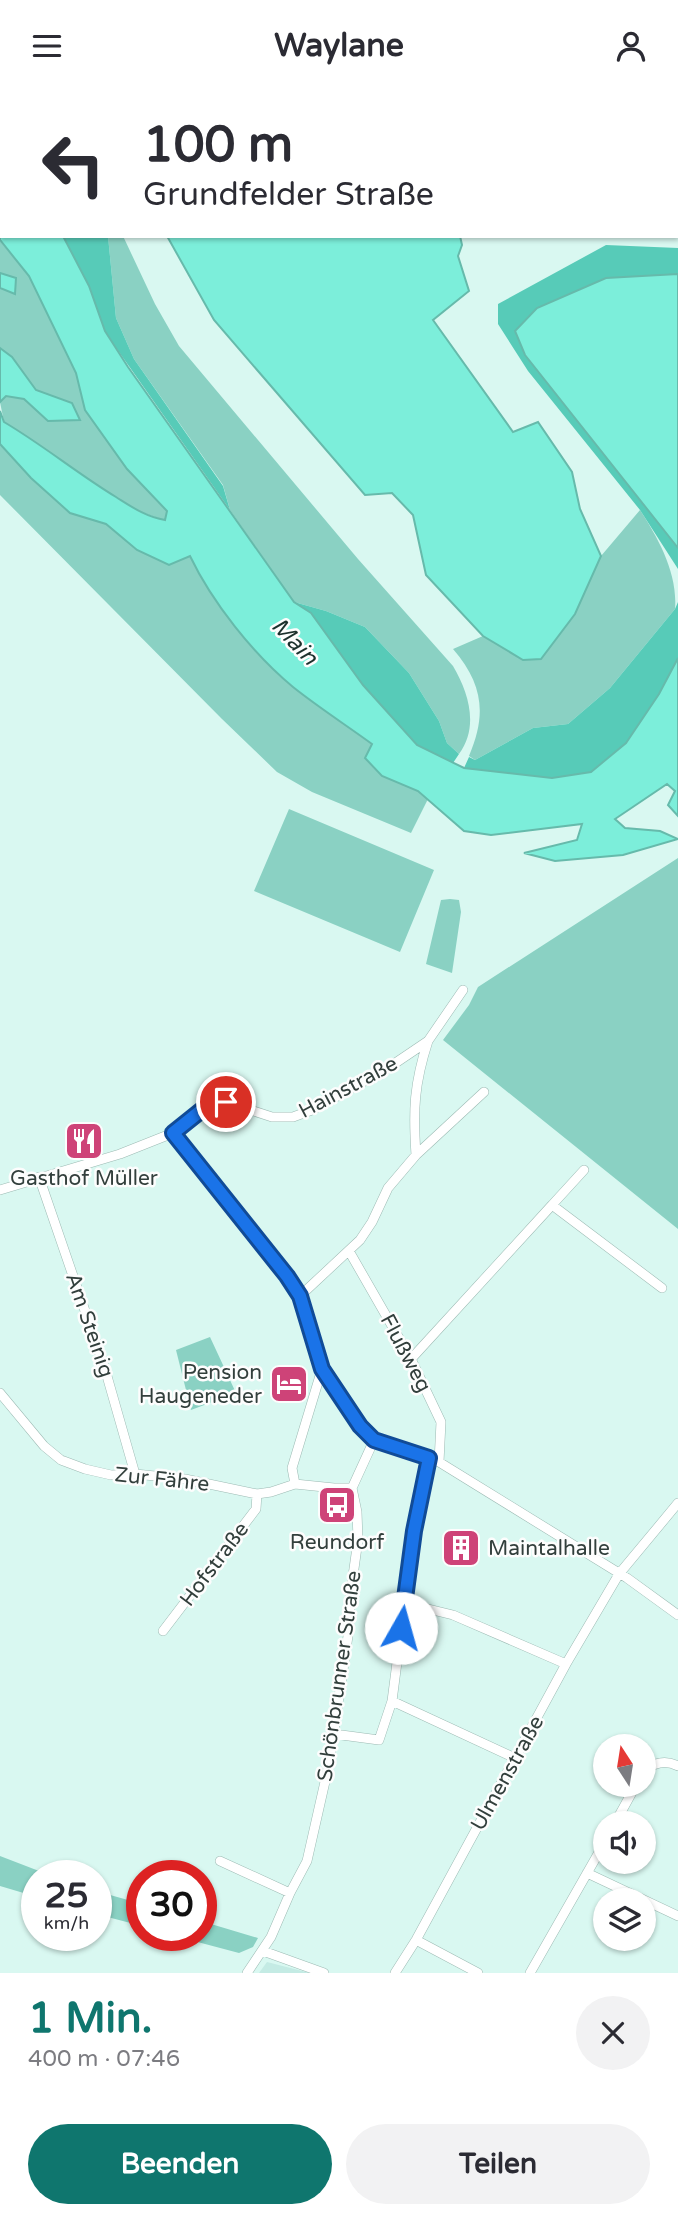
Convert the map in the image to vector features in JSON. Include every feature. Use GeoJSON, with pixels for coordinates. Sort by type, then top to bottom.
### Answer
{"type":"FeatureCollection","features":[{"type":"Feature","properties":{"kind":"street","name":"Hainstraße"},"geometry":{"type":"LineString","coordinates":[[0,1190],[120,1154],[173,1133],[199,1111],[216,1103],[226,1102],[272,1117],[293,1117],[312,1110],[377,1074],[428,1041],[463,990]]}},
{"type":"Feature","properties":{"kind":"street"},"geometry":{"type":"LineString","coordinates":[[416,1155],[413,1110],[419,1070],[428,1041]]}},
{"type":"Feature","properties":{"kind":"street"},"geometry":{"type":"LineString","coordinates":[[300,1296],[366,1232],[388,1188],[416,1155],[484,1092]]}},
{"type":"Feature","properties":{"kind":"street"},"geometry":{"type":"LineString","coordinates":[[173,1133],[287,1276],[300,1296],[322,1369],[343,1404],[374,1440],[439,1462],[619,1574],[678,1615]]}},
{"type":"Feature","properties":{"kind":"street"},"geometry":{"type":"LineString","coordinates":[[411,1359],[584,1170]]}},
{"type":"Feature","properties":{"kind":"street","name":"Am Steinig"},"geometry":{"type":"LineString","coordinates":[[39,1177],[105,1369],[135,1474]]}},
{"type":"Feature","properties":{"kind":"street"},"geometry":{"type":"LineString","coordinates":[[552,1205],[662,1287]]}},
{"type":"Feature","properties":{"kind":"street","name":"Flußweg"},"geometry":{"type":"LineString","coordinates":[[349,1251],[411,1359],[441,1422],[439,1462]]}},
{"type":"Feature","properties":{"kind":"street"},"geometry":{"type":"LineString","coordinates":[[295,1484],[292,1468],[322,1369]]}},
{"type":"Feature","properties":{"kind":"street","name":"Zur Fähre"},"geometry":{"type":"LineString","coordinates":[[0,1393],[44,1446],[61,1460],[111,1475],[135,1474],[185,1479],[257,1494],[295,1484],[352,1488]]}},
{"type":"Feature","properties":{"kind":"street"},"geometry":{"type":"LineString","coordinates":[[352,1488],[374,1440]]}},
{"type":"Feature","properties":{"kind":"street"},"geometry":{"type":"LineString","coordinates":[[334,1734],[379,1740],[392,1701],[414,1531],[429,1458]]}},
{"type":"Feature","properties":{"kind":"street","name":"Schönbrunner Straße"},"geometry":{"type":"LineString","coordinates":[[247,1973],[271,1937],[307,1861],[334,1734],[348,1636],[358,1540],[357,1512],[352,1488]]}},
{"type":"Feature","properties":{"kind":"street","name":"Hofstraße"},"geometry":{"type":"LineString","coordinates":[[163,1631],[257,1509],[257,1494]]}},
{"type":"Feature","properties":{"kind":"street","name":"Ulmenstraße"},"geometry":{"type":"LineString","coordinates":[[395,1973],[416,1940],[566,1664],[619,1574],[678,1503]]}},
{"type":"Feature","properties":{"kind":"street"},"geometry":{"type":"LineString","coordinates":[[404,1603],[453,1615],[566,1664]]}},
{"type":"Feature","properties":{"kind":"street"},"geometry":{"type":"LineString","coordinates":[[392,1701],[515,1758]]}},
{"type":"Feature","properties":{"kind":"street"},"geometry":{"type":"LineString","coordinates":[[656,1764],[678,1766]]}},
{"type":"Feature","properties":{"kind":"street"},"geometry":{"type":"LineString","coordinates":[[220,1861],[290,1893]]}},
{"type":"Feature","properties":{"kind":"street"},"geometry":{"type":"LineString","coordinates":[[530,1973],[593,1863]]}},
{"type":"Feature","properties":{"kind":"street"},"geometry":{"type":"LineString","coordinates":[[587,1873],[678,1916]]}},
{"type":"Feature","properties":{"kind":"street"},"geometry":{"type":"LineString","coordinates":[[416,1940],[478,1973]]}},
{"type":"Feature","properties":{"kind":"street"},"geometry":{"type":"LineString","coordinates":[[263,1951],[324,1973]]}},
{"type":"Feature","properties":{"kind":"shaded area"},"geometry":{"type":"Polygon","coordinates":[[[64,238],[108,238],[116,318],[134,359],[223,486],[230,510],[105,332],[89,286],[64,238]]]}},
{"type":"Feature","properties":{"kind":"shaded area"},"geometry":{"type":"Polygon","coordinates":[[[108,238],[124,238],[155,304],[179,346],[358,559],[453,666],[470,710],[469,733],[459,754],[447,743],[439,721],[409,673],[365,627],[326,611],[294,602],[230,510],[223,485],[134,359],[116,318],[108,238]]]}},
{"type":"Feature","properties":{"kind":"shaded area"},"geometry":{"type":"Polygon","coordinates":[[[0,241],[29,276],[76,373],[85,410],[127,469],[167,511],[165,520],[124,503],[4,422],[0,402],[6,396],[24,399],[48,421],[80,420],[72,403],[36,390],[12,357],[0,348],[0,288],[15,293],[16,278],[0,273],[0,241]]]}},
{"type":"Feature","properties":{"kind":"shaded area"},"geometry":{"type":"Polygon","coordinates":[[[606,245],[678,248],[678,274],[606,278],[525,355],[678,548],[678,569],[640,510],[528,371],[498,324],[498,304],[606,245]]]}},
{"type":"Feature","properties":{"kind":"shaded area"},"geometry":{"type":"Polygon","coordinates":[[[0,444],[31,478],[70,513],[106,524],[137,550],[190,555],[222,609],[263,658],[303,694],[372,744],[365,758],[382,776],[418,791],[428,799],[411,833],[312,792],[277,772],[0,495],[0,444]]]}},
{"type":"Feature","properties":{"kind":"shaded area"},"geometry":{"type":"Polygon","coordinates":[[[640,510],[660,544],[670,569],[675,609],[610,688],[568,724],[533,728],[475,760],[469,756],[478,726],[479,700],[471,675],[453,649],[483,636],[523,660],[575,614],[601,556],[640,510]]]}},
{"type":"Feature","properties":{"kind":"shaded area"},"geometry":{"type":"Polygon","coordinates":[[[294,602],[326,611],[365,627],[409,673],[439,721],[447,743],[459,754],[453,763],[417,745],[294,602]]]}},
{"type":"Feature","properties":{"kind":"shaded area"},"geometry":{"type":"Polygon","coordinates":[[[678,602],[678,658],[659,694],[626,743],[591,772],[552,778],[464,768],[469,757],[475,760],[533,728],[568,724],[610,688],[678,602]]]}},
{"type":"Feature","properties":{"kind":"shaded area"},"geometry":{"type":"Polygon","coordinates":[[[289,809],[434,870],[400,952],[254,891],[289,809]]]}},
{"type":"Feature","properties":{"kind":"shaded area"},"geometry":{"type":"Polygon","coordinates":[[[678,858],[678,1229],[443,1040],[469,1005],[478,987],[678,858]]]}},
{"type":"Feature","properties":{"kind":"shaded area"},"geometry":{"type":"Polygon","coordinates":[[[441,900],[459,900],[461,912],[452,973],[426,964],[441,900]]]}},
{"type":"Feature","properties":{"kind":"shaded area"},"geometry":{"type":"Polygon","coordinates":[[[210,1337],[236,1393],[191,1410],[176,1350],[210,1337]]]}},
{"type":"Feature","properties":{"kind":"shaded area"},"geometry":{"type":"Polygon","coordinates":[[[0,1856],[21,1864],[21,1892],[0,1886],[0,1856]]]}},
{"type":"Feature","properties":{"kind":"shaded area"},"geometry":{"type":"Polygon","coordinates":[[[112,1896],[126,1899],[126,1922],[112,1918],[112,1896]]]}},
{"type":"Feature","properties":{"kind":"shaded area"},"geometry":{"type":"Polygon","coordinates":[[[217,1926],[258,1938],[253,1947],[239,1953],[217,1947],[217,1926]]]}},
{"type":"Feature","properties":{"kind":"shaded area"},"geometry":{"type":"Polygon","coordinates":[[[267,1962],[310,1973],[259,1973],[267,1962]]]}},
{"type":"Feature","properties":{"kind":"water","name":"Main"},"geometry":{"type":"Polygon","coordinates":[[[64,238],[89,286],[105,331],[128,367],[294,602],[311,613],[363,685],[417,745],[464,768],[552,778],[591,772],[626,743],[659,694],[678,658],[678,816],[668,805],[675,791],[667,784],[615,819],[625,828],[660,831],[678,839],[623,855],[555,861],[524,853],[577,840],[582,824],[491,835],[464,831],[418,791],[382,776],[365,758],[372,744],[293,687],[263,659],[222,609],[190,556],[169,565],[137,550],[106,524],[70,513],[31,478],[0,444],[0,411],[4,422],[139,511],[165,520],[167,511],[127,469],[85,410],[76,373],[29,276],[0,240],[64,238]]]}},
{"type":"Feature","properties":{"kind":"water"},"geometry":{"type":"Polygon","coordinates":[[[168,238],[460,238],[462,245],[458,256],[469,291],[433,320],[513,432],[538,422],[572,472],[580,509],[601,556],[575,614],[541,659],[523,660],[483,636],[426,575],[413,515],[392,493],[365,495],[214,320],[168,238]]]}},
{"type":"Feature","properties":{"kind":"water"},"geometry":{"type":"Polygon","coordinates":[[[0,273],[16,278],[15,294],[0,288],[0,273]]]}},
{"type":"Feature","properties":{"kind":"water"},"geometry":{"type":"Polygon","coordinates":[[[678,274],[678,548],[525,355],[515,331],[537,308],[606,278],[678,274]]]}},
{"type":"Feature","properties":{"kind":"water"},"geometry":{"type":"Polygon","coordinates":[[[0,348],[12,357],[36,390],[72,403],[80,420],[48,421],[24,399],[6,396],[0,402],[0,348]]]}},
{"type":"Feature","properties":{"kind":"place","name":"Gasthof Müller"},"geometry":{"type":"Point","coordinates":[84,1141]}},
{"type":"Feature","properties":{"kind":"place","name":"Pension Haugeneder"},"geometry":{"type":"Point","coordinates":[289,1384]}},
{"type":"Feature","properties":{"kind":"place","name":"Reundorf"},"geometry":{"type":"Point","coordinates":[337,1505]}},
{"type":"Feature","properties":{"kind":"place","name":"Maintalhalle"},"geometry":{"type":"Point","coordinates":[461,1548]}},
{"type":"Feature","properties":{"kind":"route"},"geometry":{"type":"LineString","coordinates":[[226,1102],[208,1105],[173,1133],[300,1296],[322,1369],[360,1426],[374,1440],[429,1458],[414,1531],[401,1628]]}}]}
